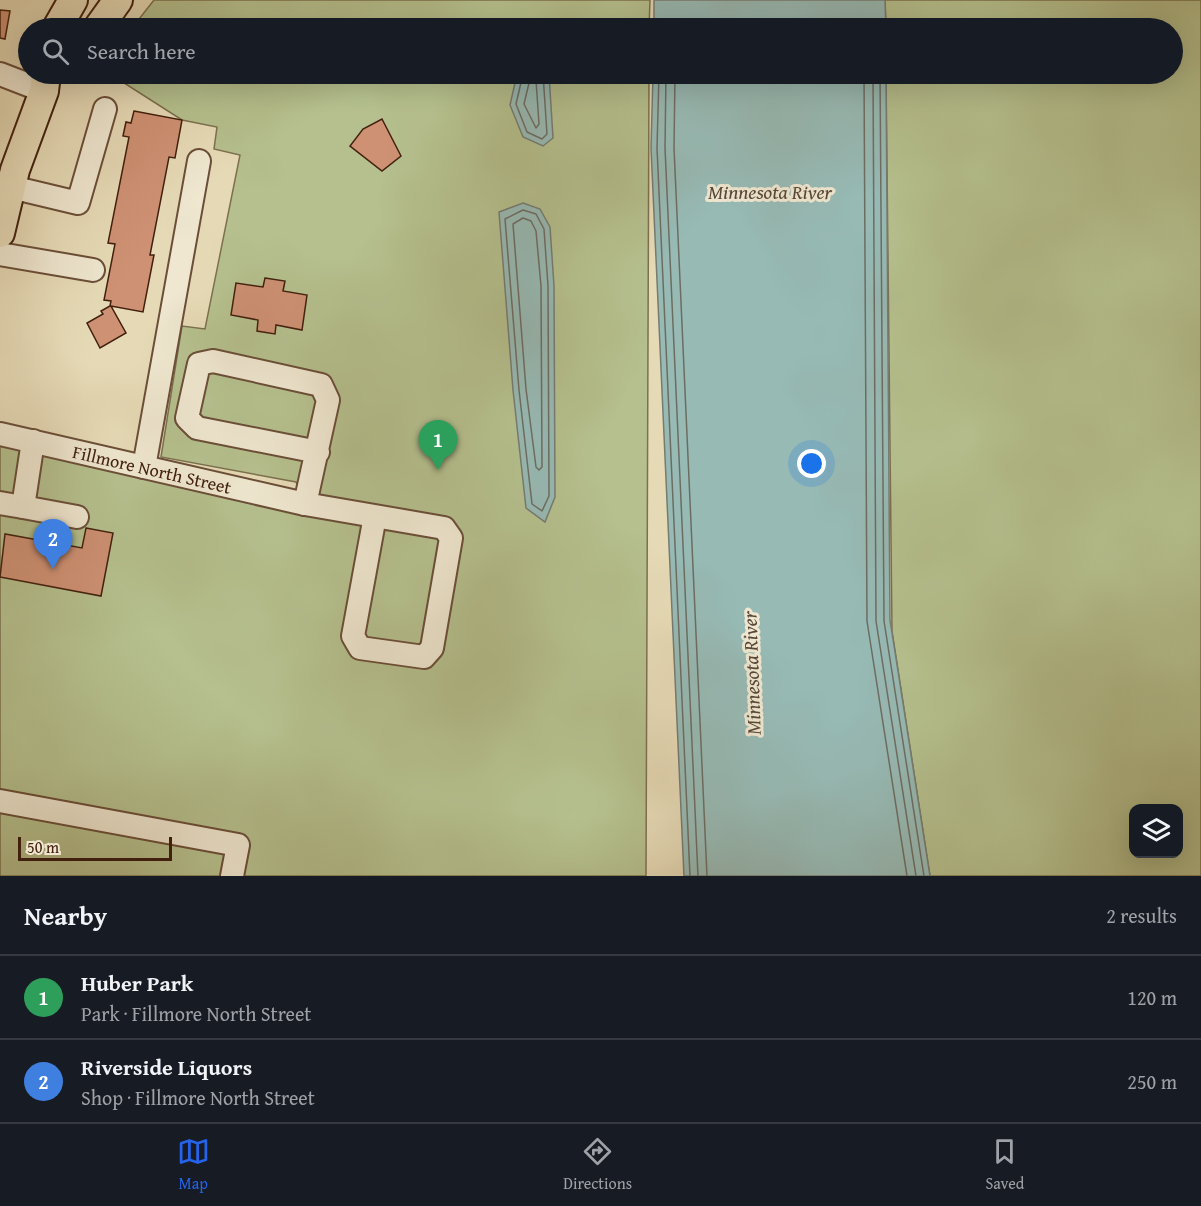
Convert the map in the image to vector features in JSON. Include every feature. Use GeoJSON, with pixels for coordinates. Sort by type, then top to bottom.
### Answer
{"type":"FeatureCollection","features":[{"type":"Feature","properties":{"kind":"main road"},"geometry":{"type":"LineString","coordinates":[[63,18],[73,0]]}},
{"type":"Feature","properties":{"kind":"main road"},"geometry":{"type":"LineString","coordinates":[[105,18],[118,0]]}},
{"type":"Feature","properties":{"kind":"main road"},"geometry":{"type":"LineString","coordinates":[[0,233],[11,188],[48,84]]}},
{"type":"Feature","properties":{"kind":"street"},"geometry":{"type":"LineString","coordinates":[[0,74],[18,76]]}},
{"type":"Feature","properties":{"kind":"street"},"geometry":{"type":"LineString","coordinates":[[11,188],[78,203],[105,108]]}},
{"type":"Feature","properties":{"kind":"street"},"geometry":{"type":"LineString","coordinates":[[144,467],[199,161]]}},
{"type":"Feature","properties":{"kind":"street"},"geometry":{"type":"LineString","coordinates":[[0,254],[93,270]]}},
{"type":"Feature","properties":{"kind":"street"},"geometry":{"type":"LineString","coordinates":[[305,504],[318,452],[328,400],[321,385],[213,361],[199,364],[187,418],[197,428],[318,452]]}},
{"type":"Feature","properties":{"kind":"street","name":"Fillmore North Street"},"geometry":{"type":"LineString","coordinates":[[0,434],[305,504],[375,516],[444,528],[451,538],[432,648],[423,657],[360,648],[352,636],[375,516]]}},
{"type":"Feature","properties":{"kind":"street"},"geometry":{"type":"LineString","coordinates":[[22,507],[33,441]]}},
{"type":"Feature","properties":{"kind":"street"},"geometry":{"type":"LineString","coordinates":[[0,503],[77,517]]}},
{"type":"Feature","properties":{"kind":"street"},"geometry":{"type":"LineString","coordinates":[[0,801],[238,845],[232,876]]}},
{"type":"Feature","properties":{"kind":"green space"},"geometry":{"type":"Polygon","coordinates":[[[154,0],[650,0],[649,18],[140,18],[154,0]]]}},
{"type":"Feature","properties":{"kind":"green space"},"geometry":{"type":"Polygon","coordinates":[[[885,0],[1201,0],[1201,876],[930,876],[892,631],[886,84],[1183,84],[1183,18],[886,18],[885,0]]]}},
{"type":"Feature","properties":{"kind":"green space"},"geometry":{"type":"Polygon","coordinates":[[[126,84],[649,84],[646,876],[0,876],[0,434],[305,503],[296,482],[161,457],[182,326],[205,329],[240,155],[214,149],[217,127],[182,120],[126,84]]]}},
{"type":"Feature","properties":{"kind":"water"},"geometry":{"type":"Polygon","coordinates":[[[654,0],[885,0],[886,18],[654,18],[654,0]]]}},
{"type":"Feature","properties":{"kind":"water"},"geometry":{"type":"Polygon","coordinates":[[[515,84],[550,84],[553,138],[543,146],[523,137],[510,105],[515,84]]]}},
{"type":"Feature","properties":{"kind":"water","name":"Minnesota River"},"geometry":{"type":"Polygon","coordinates":[[[653,84],[886,84],[890,620],[930,876],[684,876],[651,148],[653,84]]]}},
{"type":"Feature","properties":{"kind":"water"},"geometry":{"type":"Polygon","coordinates":[[[523,203],[540,209],[550,227],[554,286],[555,497],[545,522],[526,508],[513,390],[499,212],[523,203]]]}},
{"type":"Feature","properties":{"kind":"building"},"geometry":{"type":"Polygon","coordinates":[[[0,10],[10,11],[5,39],[0,38],[0,10]]]}},
{"type":"Feature","properties":{"kind":"building"},"geometry":{"type":"Polygon","coordinates":[[[134,111],[182,120],[175,158],[169,157],[150,255],[154,255],[143,312],[111,306],[126,333],[100,348],[87,323],[103,314],[101,311],[110,306],[111,301],[104,300],[115,244],[108,243],[129,137],[123,136],[126,122],[131,123],[134,111]]]}},
{"type":"Feature","properties":{"kind":"building"},"geometry":{"type":"Polygon","coordinates":[[[382,119],[401,156],[382,171],[350,146],[363,129],[382,119]]]}},
{"type":"Feature","properties":{"kind":"building"},"geometry":{"type":"Polygon","coordinates":[[[265,278],[285,281],[283,291],[307,295],[302,330],[276,325],[275,334],[257,331],[258,320],[231,315],[236,283],[263,287],[265,278]]]}},
{"type":"Feature","properties":{"kind":"building"},"geometry":{"type":"Polygon","coordinates":[[[86,528],[113,533],[101,596],[0,577],[5,534],[82,548],[86,528]]]}},
{"type":"Feature","properties":{"kind":"place","name":"Huber Park"},"geometry":{"type":"Point","coordinates":[438,470]}},
{"type":"Feature","properties":{"kind":"place","name":"Riverside Liquors"},"geometry":{"type":"Point","coordinates":[53,569]}}]}
